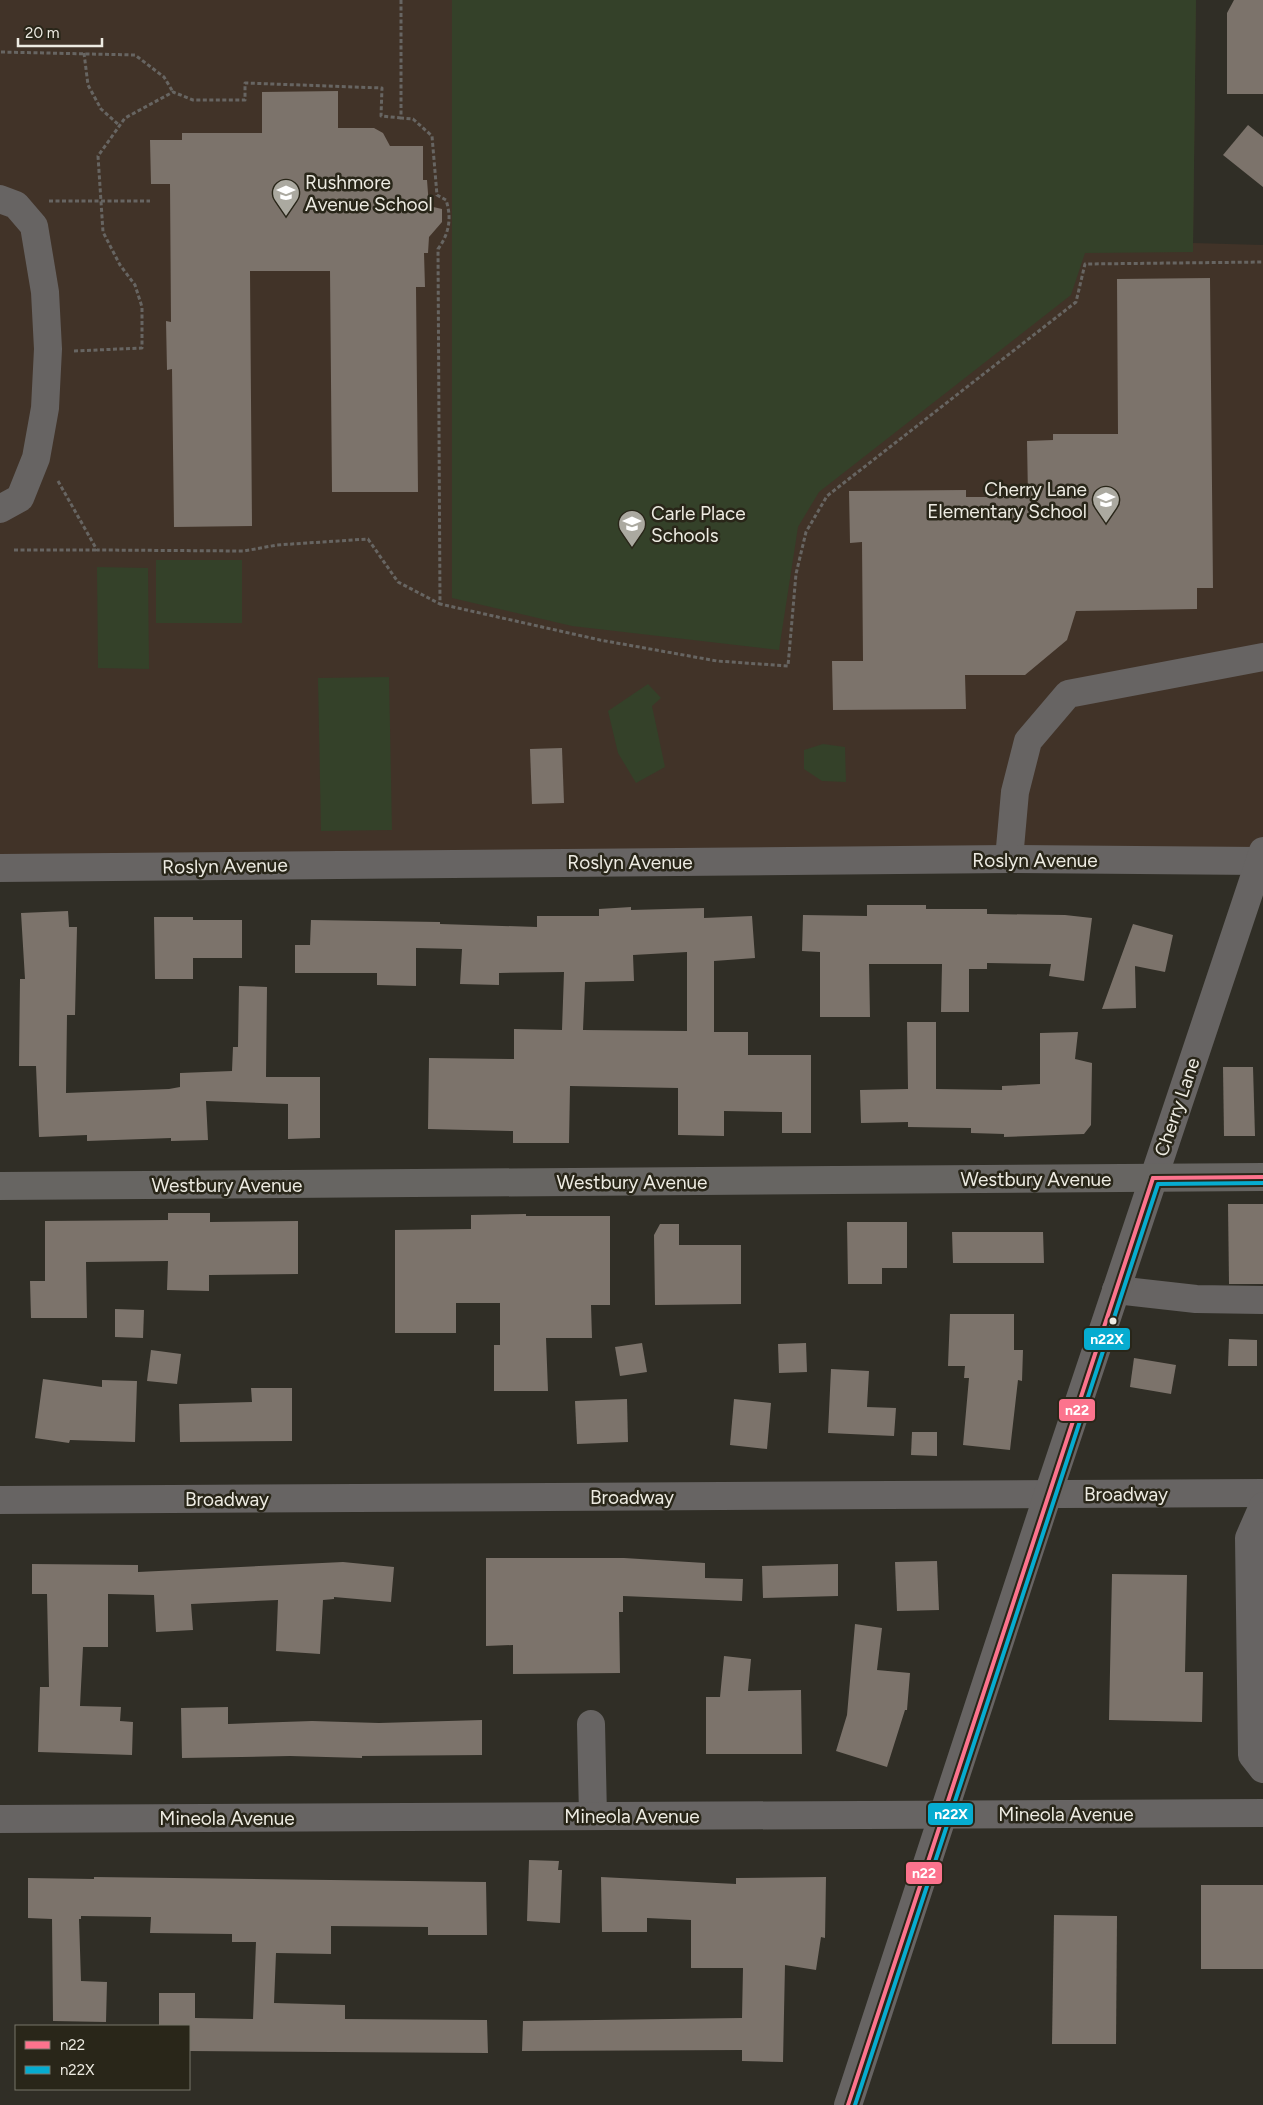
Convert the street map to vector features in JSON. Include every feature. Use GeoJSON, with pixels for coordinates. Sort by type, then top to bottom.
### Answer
{"type":"FeatureCollection","features":[{"type":"Feature","properties":{"kind":"main road","name":"Westbury Avenue"},"geometry":{"type":"LineString","coordinates":[[0,1186],[1263,1177]]}},
{"type":"Feature","properties":{"kind":"street"},"geometry":{"type":"LineString","coordinates":[[0,199],[16,205],[34,226],[45,292],[48,349],[45,408],[36,458],[20,498],[0,509]]}},
{"type":"Feature","properties":{"kind":"street"},"geometry":{"type":"LineString","coordinates":[[1009,859],[1016,792],[1028,741],[1068,694],[1263,657]]}},
{"type":"Feature","properties":{"kind":"street","name":"Roslyn Avenue"},"geometry":{"type":"LineString","coordinates":[[0,868],[1261,856]]}},
{"type":"Feature","properties":{"kind":"street","name":"Cherry Lane"},"geometry":{"type":"LineString","coordinates":[[848,2105],[1048,1494],[1261,856]]}},
{"type":"Feature","properties":{"kind":"street"},"geometry":{"type":"LineString","coordinates":[[1116,1290],[1196,1299],[1263,1300]]}},
{"type":"Feature","properties":{"kind":"street","name":"Broadway"},"geometry":{"type":"LineString","coordinates":[[0,1500],[1263,1493]]}},
{"type":"Feature","properties":{"kind":"street"},"geometry":{"type":"LineString","coordinates":[[1263,1506],[1249,1538],[1252,1756],[1263,1769]]}},
{"type":"Feature","properties":{"kind":"street"},"geometry":{"type":"LineString","coordinates":[[591,1724],[593,1816]]}},
{"type":"Feature","properties":{"kind":"street","name":"Mineola Avenue"},"geometry":{"type":"LineString","coordinates":[[0,1819],[1263,1813]]}},
{"type":"Feature","properties":{"kind":"path"},"geometry":{"type":"LineString","coordinates":[[401,0],[402,118]]}},
{"type":"Feature","properties":{"kind":"path"},"geometry":{"type":"LineString","coordinates":[[1,52],[135,55],[164,76],[172,92],[193,100],[245,100],[245,83],[382,88],[381,116],[413,119],[432,136],[436,195],[446,200],[448,207],[447,238],[438,249],[440,604]]}},
{"type":"Feature","properties":{"kind":"path"},"geometry":{"type":"LineString","coordinates":[[84,53],[88,85],[101,110],[119,125]]}},
{"type":"Feature","properties":{"kind":"path"},"geometry":{"type":"LineString","coordinates":[[69,351],[142,348],[142,307],[135,285],[120,265],[103,232],[98,156],[125,118],[172,92]]}},
{"type":"Feature","properties":{"kind":"path"},"geometry":{"type":"LineString","coordinates":[[43,201],[150,201]]}},
{"type":"Feature","properties":{"kind":"path"},"geometry":{"type":"LineString","coordinates":[[14,550],[244,551],[277,546],[368,539],[398,582],[440,604],[600,640],[716,661],[788,666],[798,565],[806,532],[827,496],[1076,302],[1085,264],[1263,262]]}},
{"type":"Feature","properties":{"kind":"path"},"geometry":{"type":"LineString","coordinates":[[57,479],[97,550]]}},
{"type":"Feature","properties":{"kind":"shaded area","name":"Carle Place Schools"},"geometry":{"type":"Polygon","coordinates":[[[0,0],[1196,0],[1193,243],[1263,245],[1263,851],[0,868],[0,0]]]}},
{"type":"Feature","properties":{"kind":"green space"},"geometry":{"type":"Polygon","coordinates":[[[452,0],[1196,0],[1193,252],[1085,253],[1071,295],[819,492],[798,527],[779,650],[572,626],[452,598],[452,0]]]}},
{"type":"Feature","properties":{"kind":"green space"},"geometry":{"type":"Polygon","coordinates":[[[156,560],[242,560],[242,623],[156,623],[156,560]]]}},
{"type":"Feature","properties":{"kind":"green space"},"geometry":{"type":"Polygon","coordinates":[[[97,567],[148,568],[149,669],[98,668],[97,567]]]}},
{"type":"Feature","properties":{"kind":"green space"},"geometry":{"type":"Polygon","coordinates":[[[389,677],[392,830],[321,831],[318,678],[389,677]]]}},
{"type":"Feature","properties":{"kind":"green space"},"geometry":{"type":"Polygon","coordinates":[[[648,684],[661,698],[652,706],[665,767],[636,783],[618,753],[608,711],[648,684]]]}},
{"type":"Feature","properties":{"kind":"green space"},"geometry":{"type":"Polygon","coordinates":[[[823,744],[845,747],[846,782],[822,781],[804,769],[804,750],[823,744]]]}},
{"type":"Feature","properties":{"kind":"building"},"geometry":{"type":"Polygon","coordinates":[[[1234,0],[1263,0],[1263,94],[1227,94],[1227,13],[1234,0]]]}},
{"type":"Feature","properties":{"kind":"building"},"geometry":{"type":"Polygon","coordinates":[[[338,91],[338,128],[374,128],[383,133],[390,146],[423,146],[423,180],[427,180],[429,206],[442,209],[442,222],[429,237],[428,253],[424,253],[425,287],[416,287],[418,492],[332,492],[330,271],[250,271],[252,526],[174,527],[172,369],[167,370],[166,321],[171,322],[170,184],[151,184],[150,140],[182,140],[182,133],[262,133],[262,92],[338,91]]]}},
{"type":"Feature","properties":{"kind":"building"},"geometry":{"type":"Polygon","coordinates":[[[1248,125],[1263,137],[1263,187],[1223,155],[1248,125]]]}},
{"type":"Feature","properties":{"kind":"building"},"geometry":{"type":"Polygon","coordinates":[[[1210,278],[1213,588],[1197,588],[1197,609],[1076,611],[1067,640],[1025,675],[965,675],[966,709],[833,710],[832,661],[863,661],[862,542],[850,543],[849,491],[966,490],[966,497],[1028,497],[1027,441],[1053,440],[1053,434],[1118,434],[1117,279],[1210,278]]]}},
{"type":"Feature","properties":{"kind":"building"},"geometry":{"type":"Polygon","coordinates":[[[562,748],[564,803],[532,804],[530,749],[562,748]]]}},
{"type":"Feature","properties":{"kind":"building"},"geometry":{"type":"Polygon","coordinates":[[[867,905],[926,905],[926,909],[987,909],[987,914],[1065,915],[1092,918],[1084,981],[1049,976],[1051,964],[987,963],[987,969],[969,969],[969,1012],[941,1012],[942,964],[869,964],[870,1017],[820,1017],[820,952],[802,951],[803,915],[867,916],[867,905]]]}},
{"type":"Feature","properties":{"kind":"building"},"geometry":{"type":"Polygon","coordinates":[[[631,907],[631,910],[704,908],[704,918],[752,916],[755,958],[714,961],[714,1032],[748,1032],[748,1055],[811,1055],[811,1133],[782,1133],[782,1112],[724,1111],[724,1136],[678,1135],[678,1088],[570,1086],[569,1143],[513,1143],[513,1131],[428,1129],[429,1058],[514,1059],[514,1029],[562,1030],[564,972],[499,973],[499,985],[460,984],[462,949],[416,948],[416,986],[377,985],[377,973],[295,973],[295,945],[310,945],[311,920],[440,922],[440,924],[537,927],[537,916],[599,916],[599,909],[631,907]],[[687,952],[633,955],[634,981],[585,982],[583,1030],[687,1031],[687,952]]]}},
{"type":"Feature","properties":{"kind":"building"},"geometry":{"type":"Polygon","coordinates":[[[68,911],[69,927],[77,927],[75,1015],[67,1015],[66,1093],[169,1089],[180,1087],[180,1073],[232,1071],[233,1047],[238,1047],[239,986],[267,987],[266,1077],[320,1077],[320,1138],[288,1139],[288,1104],[206,1101],[208,1140],[171,1141],[171,1138],[87,1141],[87,1135],[39,1137],[36,1066],[19,1066],[20,979],[25,979],[21,913],[68,911]]]}},
{"type":"Feature","properties":{"kind":"building"},"geometry":{"type":"Polygon","coordinates":[[[154,917],[193,917],[193,920],[242,920],[242,958],[193,958],[193,979],[155,979],[154,917]]]}},
{"type":"Feature","properties":{"kind":"building"},"geometry":{"type":"Polygon","coordinates":[[[1133,924],[1173,935],[1165,972],[1135,966],[1136,1008],[1102,1009],[1133,924]]]}},
{"type":"Feature","properties":{"kind":"building"},"geometry":{"type":"Polygon","coordinates":[[[907,1022],[936,1022],[936,1089],[1002,1090],[1002,1086],[1040,1084],[1040,1033],[1078,1032],[1075,1059],[1092,1063],[1091,1125],[1084,1134],[1004,1137],[1004,1134],[971,1133],[971,1128],[908,1127],[908,1122],[861,1123],[860,1090],[908,1089],[907,1022]]]}},
{"type":"Feature","properties":{"kind":"building"},"geometry":{"type":"Polygon","coordinates":[[[1223,1067],[1253,1067],[1255,1136],[1224,1136],[1223,1067]]]}},
{"type":"Feature","properties":{"kind":"building"},"geometry":{"type":"Polygon","coordinates":[[[1228,1204],[1263,1204],[1263,1284],[1229,1284],[1228,1204]]]}},
{"type":"Feature","properties":{"kind":"building"},"geometry":{"type":"Polygon","coordinates":[[[168,1213],[210,1213],[210,1222],[298,1221],[298,1274],[209,1275],[209,1291],[167,1290],[168,1261],[86,1262],[87,1318],[31,1318],[30,1281],[45,1281],[45,1221],[168,1220],[168,1213]]]}},
{"type":"Feature","properties":{"kind":"building"},"geometry":{"type":"Polygon","coordinates":[[[526,1214],[526,1216],[610,1216],[610,1305],[591,1305],[592,1338],[546,1338],[548,1391],[494,1391],[494,1345],[500,1345],[500,1303],[456,1303],[456,1333],[395,1333],[395,1230],[471,1229],[471,1215],[526,1214]]]}},
{"type":"Feature","properties":{"kind":"building"},"geometry":{"type":"Polygon","coordinates":[[[847,1222],[907,1222],[907,1268],[882,1268],[882,1284],[848,1284],[847,1222]]]}},
{"type":"Feature","properties":{"kind":"building"},"geometry":{"type":"Polygon","coordinates":[[[660,1224],[679,1224],[679,1245],[741,1245],[741,1304],[655,1305],[654,1235],[660,1224]]]}},
{"type":"Feature","properties":{"kind":"building"},"geometry":{"type":"Polygon","coordinates":[[[952,1232],[1043,1232],[1044,1263],[953,1263],[952,1232]]]}},
{"type":"Feature","properties":{"kind":"building"},"geometry":{"type":"Polygon","coordinates":[[[115,1309],[144,1310],[143,1338],[115,1337],[115,1309]]]}},
{"type":"Feature","properties":{"kind":"building"},"geometry":{"type":"Polygon","coordinates":[[[950,1314],[1014,1314],[1014,1350],[1023,1350],[1022,1381],[1018,1380],[1010,1450],[963,1445],[969,1378],[964,1378],[965,1366],[948,1366],[950,1314]]]}},
{"type":"Feature","properties":{"kind":"building"},"geometry":{"type":"Polygon","coordinates":[[[1229,1339],[1257,1340],[1257,1366],[1228,1366],[1229,1339]]]}},
{"type":"Feature","properties":{"kind":"building"},"geometry":{"type":"Polygon","coordinates":[[[642,1343],[647,1372],[620,1376],[615,1347],[642,1343]]]}},
{"type":"Feature","properties":{"kind":"building"},"geometry":{"type":"Polygon","coordinates":[[[806,1343],[807,1372],[779,1373],[778,1344],[806,1343]]]}},
{"type":"Feature","properties":{"kind":"building"},"geometry":{"type":"Polygon","coordinates":[[[151,1350],[181,1354],[177,1384],[147,1381],[151,1350]]]}},
{"type":"Feature","properties":{"kind":"building"},"geometry":{"type":"Polygon","coordinates":[[[1134,1358],[1176,1365],[1171,1394],[1130,1387],[1134,1358]]]}},
{"type":"Feature","properties":{"kind":"building"},"geometry":{"type":"Polygon","coordinates":[[[831,1369],[869,1371],[867,1407],[896,1408],[894,1436],[828,1433],[831,1369]]]}},
{"type":"Feature","properties":{"kind":"building"},"geometry":{"type":"Polygon","coordinates":[[[43,1379],[102,1387],[102,1380],[137,1381],[135,1442],[70,1440],[69,1443],[35,1438],[43,1379]]]}},
{"type":"Feature","properties":{"kind":"building"},"geometry":{"type":"Polygon","coordinates":[[[251,1388],[292,1388],[292,1441],[180,1442],[179,1404],[252,1402],[251,1388]]]}},
{"type":"Feature","properties":{"kind":"building"},"geometry":{"type":"Polygon","coordinates":[[[627,1399],[628,1442],[577,1444],[575,1401],[627,1399]]]}},
{"type":"Feature","properties":{"kind":"building"},"geometry":{"type":"Polygon","coordinates":[[[734,1399],[771,1403],[767,1449],[730,1445],[734,1399]]]}},
{"type":"Feature","properties":{"kind":"building"},"geometry":{"type":"Polygon","coordinates":[[[912,1432],[937,1432],[937,1456],[911,1455],[912,1432]]]}},
{"type":"Feature","properties":{"kind":"building"},"geometry":{"type":"Polygon","coordinates":[[[486,1558],[624,1558],[705,1563],[705,1578],[743,1579],[742,1601],[623,1596],[623,1612],[619,1612],[620,1673],[513,1674],[513,1645],[486,1646],[486,1558]]]}},
{"type":"Feature","properties":{"kind":"building"},"geometry":{"type":"Polygon","coordinates":[[[937,1561],[939,1610],[897,1611],[895,1562],[937,1561]]]}},
{"type":"Feature","properties":{"kind":"building"},"geometry":{"type":"Polygon","coordinates":[[[343,1562],[394,1567],[391,1602],[334,1597],[334,1599],[323,1600],[320,1654],[276,1651],[278,1600],[191,1604],[193,1630],[156,1632],[154,1595],[108,1594],[108,1647],[83,1647],[80,1706],[121,1707],[120,1721],[133,1722],[132,1755],[38,1752],[40,1687],[49,1687],[47,1594],[32,1594],[32,1564],[138,1565],[138,1572],[343,1562]]]}},
{"type":"Feature","properties":{"kind":"building"},"geometry":{"type":"Polygon","coordinates":[[[838,1564],[838,1596],[763,1598],[762,1566],[838,1564]]]}},
{"type":"Feature","properties":{"kind":"building"},"geometry":{"type":"Polygon","coordinates":[[[1112,1574],[1187,1575],[1185,1672],[1203,1672],[1202,1722],[1109,1720],[1112,1574]]]}},
{"type":"Feature","properties":{"kind":"building"},"geometry":{"type":"Polygon","coordinates":[[[855,1624],[882,1628],[877,1670],[910,1673],[907,1710],[905,1710],[887,1767],[836,1751],[847,1715],[855,1624]]]}},
{"type":"Feature","properties":{"kind":"building"},"geometry":{"type":"Polygon","coordinates":[[[724,1656],[751,1659],[748,1691],[801,1690],[802,1754],[706,1754],[706,1697],[720,1697],[724,1656]]]}},
{"type":"Feature","properties":{"kind":"building"},"geometry":{"type":"Polygon","coordinates":[[[228,1707],[228,1724],[312,1721],[379,1723],[482,1720],[482,1755],[362,1756],[362,1758],[290,1756],[182,1758],[181,1708],[228,1707]]]}},
{"type":"Feature","properties":{"kind":"building"},"geometry":{"type":"Polygon","coordinates":[[[529,1860],[559,1861],[558,1870],[562,1870],[560,1923],[527,1921],[529,1860]]]}},
{"type":"Feature","properties":{"kind":"building"},"geometry":{"type":"Polygon","coordinates":[[[94,1877],[486,1882],[487,1935],[428,1935],[428,1927],[331,1926],[331,1954],[276,1953],[274,2003],[345,2005],[345,2019],[487,2020],[488,2053],[190,2051],[190,2025],[159,2025],[159,1993],[195,1993],[195,2018],[253,2019],[256,1942],[232,1942],[232,1934],[150,1933],[151,1917],[81,1916],[81,1919],[79,1919],[81,1981],[107,1982],[106,2022],[53,2021],[52,1919],[28,1918],[28,1878],[94,1879],[94,1877]]]}},
{"type":"Feature","properties":{"kind":"building"},"geometry":{"type":"Polygon","coordinates":[[[601,1877],[736,1884],[736,1878],[826,1877],[825,1938],[821,1937],[816,1970],[785,1965],[783,2062],[742,2061],[742,2050],[522,2051],[523,2021],[742,2018],[743,1968],[691,1968],[691,1920],[647,1918],[647,1932],[602,1932],[601,1877]]]}},
{"type":"Feature","properties":{"kind":"building"},"geometry":{"type":"Polygon","coordinates":[[[1201,1885],[1263,1885],[1263,1969],[1201,1969],[1201,1885]]]}},
{"type":"Feature","properties":{"kind":"building"},"geometry":{"type":"Polygon","coordinates":[[[1054,1915],[1117,1916],[1116,2044],[1052,2044],[1054,1915]]]}},
{"type":"Feature","properties":{"kind":"transit line","name":"n22"},"geometry":{"type":"LineString","coordinates":[[1153,1178],[1263,1177]]}},
{"type":"Feature","properties":{"kind":"transit line","name":"n22"},"geometry":{"type":"LineString","coordinates":[[848,2105],[1153,1178]]}},
{"type":"Feature","properties":{"kind":"transit line","name":"n22X"},"geometry":{"type":"LineString","coordinates":[[855,2105],[1158,1184],[1263,1183]]}},
{"type":"Feature","properties":{"kind":"place","name":"Rushmore Avenue School"},"geometry":{"type":"Point","coordinates":[286,217]}},
{"type":"Feature","properties":{"kind":"place","name":"Cherry Lane Elementary School"},"geometry":{"type":"Point","coordinates":[1106,524]}},
{"type":"Feature","properties":{"kind":"place","name":"Carle Place Schools"},"geometry":{"type":"Point","coordinates":[632,548]}}]}
